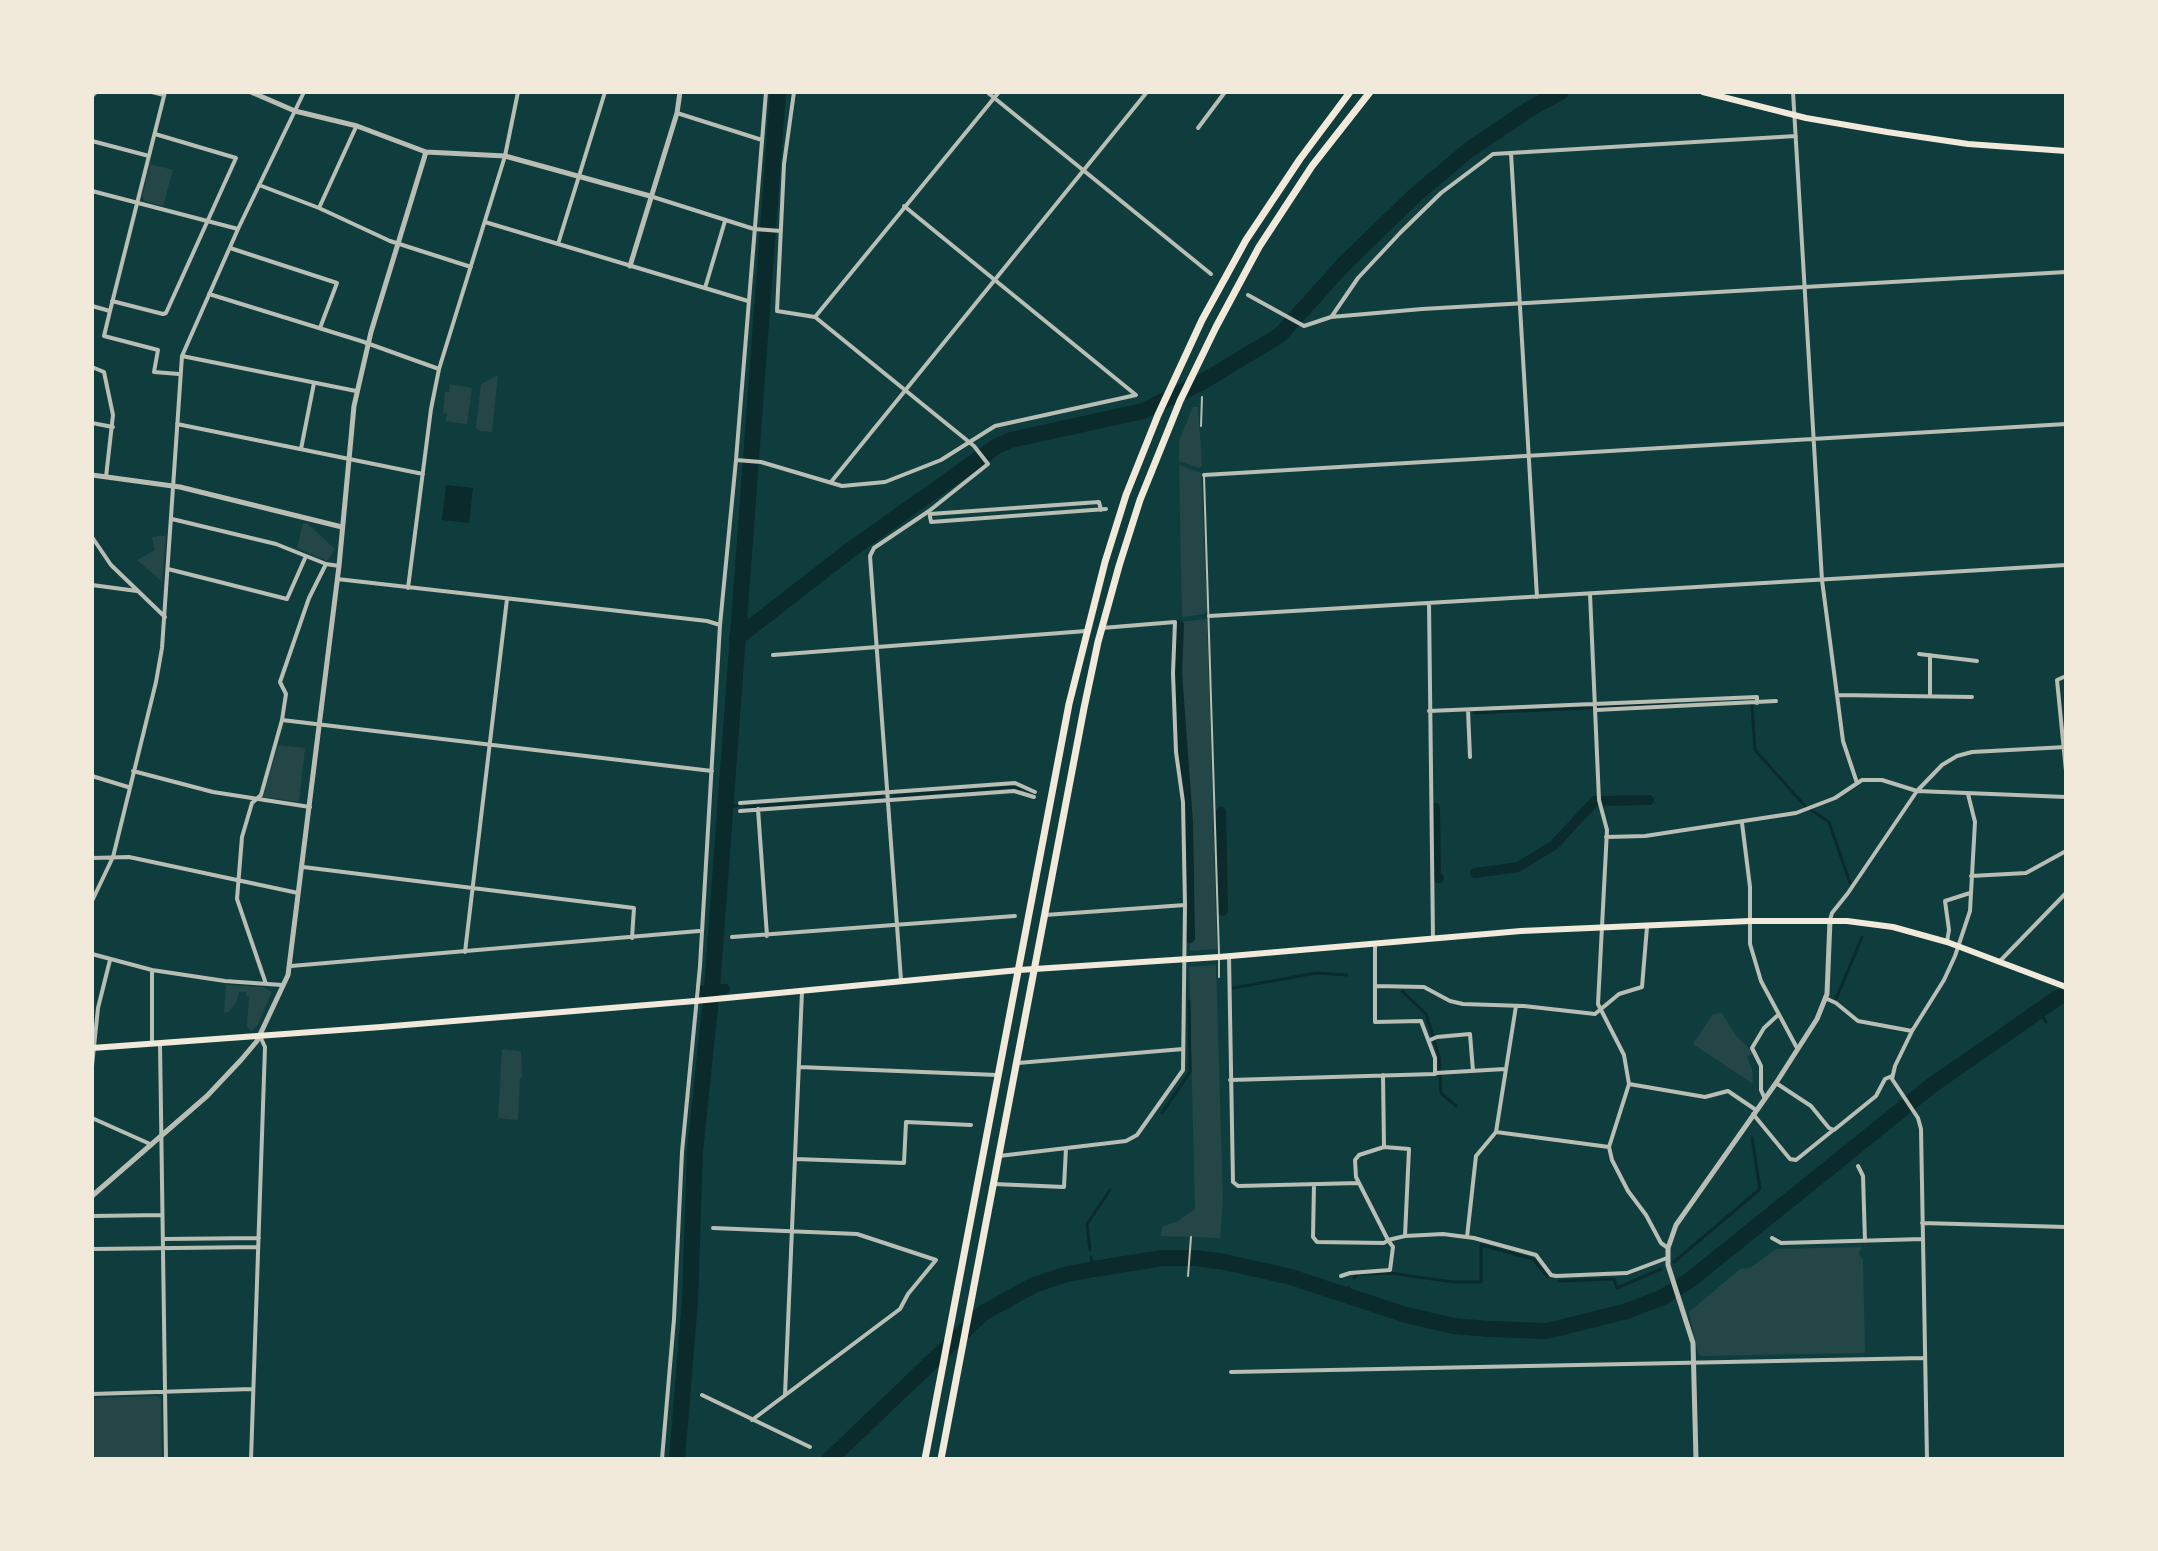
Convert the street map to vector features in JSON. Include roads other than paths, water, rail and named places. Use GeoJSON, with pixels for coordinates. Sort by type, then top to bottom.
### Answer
{"type":"FeatureCollection","features":[{"type":"Feature","properties":{"kind":"highway"},"geometry":{"type":"LineString","coordinates":[[925,1459],[1069,704],[1086,631],[1126,495],[1165,397],[1202,320],[1246,240],[1350,92]]}},
{"type":"Feature","properties":{"kind":"highway"},"geometry":{"type":"LineString","coordinates":[[941,1459],[1084,708],[1101,628],[1140,500],[1180,401],[1259,247],[1312,166],[1370,92]]}},
{"type":"Feature","properties":{"kind":"main road"},"geometry":{"type":"LineString","coordinates":[[1703,92],[1794,116],[1968,144],[2066,151]]}},
{"type":"Feature","properties":{"kind":"main road"},"geometry":{"type":"LineString","coordinates":[[93,1048],[695,1001],[1036,968],[1647,924],[1830,920],[1893,927],[1957,945],[2066,987]]}},
{"type":"Feature","properties":{"kind":"street"},"geometry":{"type":"LineString","coordinates":[[152,92],[165,94],[104,336],[158,350],[154,372],[180,374]]}},
{"type":"Feature","properties":{"kind":"street"},"geometry":{"type":"LineString","coordinates":[[251,92],[295,111],[357,126],[426,152],[505,156],[579,175],[754,229],[781,231]]}},
{"type":"Feature","properties":{"kind":"street"},"geometry":{"type":"LineString","coordinates":[[92,901],[113,857],[156,682],[165,617],[182,356],[238,229],[304,92]]}},
{"type":"Feature","properties":{"kind":"street"},"geometry":{"type":"LineString","coordinates":[[408,588],[439,369],[505,156],[518,92]]}},
{"type":"Feature","properties":{"kind":"street"},"geometry":{"type":"LineString","coordinates":[[558,244],[605,92]]}},
{"type":"Feature","properties":{"kind":"street"},"geometry":{"type":"LineString","coordinates":[[630,266],[677,113],[680,92]]}},
{"type":"Feature","properties":{"kind":"street"},"geometry":{"type":"LineString","coordinates":[[662,1459],[674,1319],[682,1152],[700,966],[720,625],[738,461],[766,92]]}},
{"type":"Feature","properties":{"kind":"street"},"geometry":{"type":"LineString","coordinates":[[794,92],[784,164],[777,311],[815,317],[976,447],[988,464],[929,512],[874,548],[871,554],[901,980]]}},
{"type":"Feature","properties":{"kind":"street"},"geometry":{"type":"LineString","coordinates":[[987,92],[1211,274]]}},
{"type":"Feature","properties":{"kind":"street"},"geometry":{"type":"LineString","coordinates":[[815,317],[999,92]]}},
{"type":"Feature","properties":{"kind":"street"},"geometry":{"type":"LineString","coordinates":[[831,482],[1147,92]]}},
{"type":"Feature","properties":{"kind":"street"},"geometry":{"type":"LineString","coordinates":[[1198,128],[1225,92]]}},
{"type":"Feature","properties":{"kind":"street"},"geometry":{"type":"LineString","coordinates":[[1793,92],[1822,580],[1843,741],[1857,783]]}},
{"type":"Feature","properties":{"kind":"street"},"geometry":{"type":"LineString","coordinates":[[677,113],[762,140]]}},
{"type":"Feature","properties":{"kind":"street"},"geometry":{"type":"LineString","coordinates":[[319,208],[357,126]]}},
{"type":"Feature","properties":{"kind":"street"},"geometry":{"type":"LineString","coordinates":[[112,301],[166,313],[236,158],[155,134]]}},
{"type":"Feature","properties":{"kind":"street"},"geometry":{"type":"LineString","coordinates":[[1331,317],[1358,278],[1441,193],[1493,154],[1796,136]]}},
{"type":"Feature","properties":{"kind":"street"},"geometry":{"type":"LineString","coordinates":[[92,141],[149,156]]}},
{"type":"Feature","properties":{"kind":"street"},"geometry":{"type":"LineString","coordinates":[[92,1196],[225,1078],[260,1036],[285,985],[291,966],[300,894],[357,390],[426,152]]}},
{"type":"Feature","properties":{"kind":"street"},"geometry":{"type":"LineString","coordinates":[[1511,153],[1537,597]]}},
{"type":"Feature","properties":{"kind":"street"},"geometry":{"type":"LineString","coordinates":[[259,185],[398,244],[471,267]]}},
{"type":"Feature","properties":{"kind":"street"},"geometry":{"type":"LineString","coordinates":[[92,191],[238,229]]}},
{"type":"Feature","properties":{"kind":"street"},"geometry":{"type":"LineString","coordinates":[[738,461],[758,461],[842,486],[885,482],[941,460],[995,426],[1136,395],[904,206]]}},
{"type":"Feature","properties":{"kind":"street"},"geometry":{"type":"LineString","coordinates":[[705,288],[725,220]]}},
{"type":"Feature","properties":{"kind":"street"},"geometry":{"type":"LineString","coordinates":[[485,222],[748,301]]}},
{"type":"Feature","properties":{"kind":"street"},"geometry":{"type":"LineString","coordinates":[[230,248],[337,283],[320,328]]}},
{"type":"Feature","properties":{"kind":"street"},"geometry":{"type":"LineString","coordinates":[[1248,295],[1304,326],[1331,317],[1520,303],[2066,272]]}},
{"type":"Feature","properties":{"kind":"street"},"geometry":{"type":"LineString","coordinates":[[209,294],[439,369]]}},
{"type":"Feature","properties":{"kind":"street"},"geometry":{"type":"LineString","coordinates":[[92,306],[110,311]]}},
{"type":"Feature","properties":{"kind":"street"},"geometry":{"type":"LineString","coordinates":[[182,356],[357,390]]}},
{"type":"Feature","properties":{"kind":"street"},"geometry":{"type":"LineString","coordinates":[[92,367],[104,372],[113,427],[106,477]]}},
{"type":"Feature","properties":{"kind":"street"},"geometry":{"type":"LineString","coordinates":[[301,449],[314,383]]}},
{"type":"Feature","properties":{"kind":"street"},"geometry":{"type":"LineString","coordinates":[[92,423],[113,427]]}},
{"type":"Feature","properties":{"kind":"street"},"geometry":{"type":"LineString","coordinates":[[177,424],[423,474]]}},
{"type":"Feature","properties":{"kind":"street"},"geometry":{"type":"LineString","coordinates":[[1204,475],[2066,424]]}},
{"type":"Feature","properties":{"kind":"street"},"geometry":{"type":"LineString","coordinates":[[92,475],[174,486],[342,527]]}},
{"type":"Feature","properties":{"kind":"street"},"geometry":{"type":"LineString","coordinates":[[929,512],[1099,502],[1104,510]]}},
{"type":"Feature","properties":{"kind":"street"},"geometry":{"type":"LineString","coordinates":[[171,519],[276,544],[339,566]]}},
{"type":"Feature","properties":{"kind":"street"},"geometry":{"type":"LineString","coordinates":[[92,537],[111,565],[165,617]]}},
{"type":"Feature","properties":{"kind":"street"},"geometry":{"type":"LineString","coordinates":[[168,569],[287,599],[306,556]]}},
{"type":"Feature","properties":{"kind":"street"},"geometry":{"type":"LineString","coordinates":[[266,984],[237,899],[242,837],[255,799],[261,795],[282,720],[286,694],[280,682],[309,598],[326,564]]}},
{"type":"Feature","properties":{"kind":"street"},"geometry":{"type":"LineString","coordinates":[[1209,616],[2066,565]]}},
{"type":"Feature","properties":{"kind":"street"},"geometry":{"type":"LineString","coordinates":[[337,579],[707,621],[720,625]]}},
{"type":"Feature","properties":{"kind":"street"},"geometry":{"type":"LineString","coordinates":[[92,585],[137,591]]}},
{"type":"Feature","properties":{"kind":"street"},"geometry":{"type":"LineString","coordinates":[[1590,594],[1599,800],[1606,837],[1598,1004],[1624,1055],[1629,1084],[1609,1147],[1628,1191],[1661,1243],[1668,1248]]}},
{"type":"Feature","properties":{"kind":"street"},"geometry":{"type":"LineString","coordinates":[[465,952],[507,599]]}},
{"type":"Feature","properties":{"kind":"street"},"geometry":{"type":"LineString","coordinates":[[1429,603],[1433,938]]}},
{"type":"Feature","properties":{"kind":"street"},"geometry":{"type":"LineString","coordinates":[[999,1156],[1126,1141],[1137,1135],[1183,1070],[1185,905],[1183,802],[1176,752],[1174,698],[1175,622],[1101,628]]}},
{"type":"Feature","properties":{"kind":"street"},"geometry":{"type":"LineString","coordinates":[[773,655],[1086,631]]}},
{"type":"Feature","properties":{"kind":"street"},"geometry":{"type":"LineString","coordinates":[[1919,654],[1977,661]]}},
{"type":"Feature","properties":{"kind":"street"},"geometry":{"type":"LineString","coordinates":[[1930,655],[1930,696]]}},
{"type":"Feature","properties":{"kind":"street"},"geometry":{"type":"LineString","coordinates":[[2066,676],[2057,680],[2066,771]]}},
{"type":"Feature","properties":{"kind":"street"},"geometry":{"type":"LineString","coordinates":[[1838,695],[1972,697]]}},
{"type":"Feature","properties":{"kind":"street"},"geometry":{"type":"LineString","coordinates":[[1429,711],[1776,701]]}},
{"type":"Feature","properties":{"kind":"street"},"geometry":{"type":"LineString","coordinates":[[1468,710],[1470,757]]}},
{"type":"Feature","properties":{"kind":"street"},"geometry":{"type":"LineString","coordinates":[[282,720],[712,771]]}},
{"type":"Feature","properties":{"kind":"street"},"geometry":{"type":"LineString","coordinates":[[1696,1459],[1692,1337],[1667,1258],[1668,1248],[1676,1225],[1817,1019],[1825,998],[1832,913],[1917,791],[1937,769],[1965,753],[2064,747]]}},
{"type":"Feature","properties":{"kind":"street"},"geometry":{"type":"LineString","coordinates":[[133,771],[192,787],[310,807]]}},
{"type":"Feature","properties":{"kind":"street"},"geometry":{"type":"LineString","coordinates":[[92,776],[129,787]]}},
{"type":"Feature","properties":{"kind":"street"},"geometry":{"type":"LineString","coordinates":[[1606,837],[1645,836],[1796,813],[1835,798],[1862,780],[1882,780],[1917,791],[2066,797]]}},
{"type":"Feature","properties":{"kind":"street"},"geometry":{"type":"LineString","coordinates":[[740,803],[1015,783],[1035,794],[1014,791],[740,811]]}},
{"type":"Feature","properties":{"kind":"street"},"geometry":{"type":"LineString","coordinates":[[1629,1084],[1705,1097],[1728,1091],[1755,1112],[1790,1159],[1796,1160],[1876,1096],[1885,1079],[1892,1076],[1912,1031],[1944,980],[1970,911],[1975,822],[1968,794]]}},
{"type":"Feature","properties":{"kind":"street"},"geometry":{"type":"LineString","coordinates":[[758,809],[767,936]]}},
{"type":"Feature","properties":{"kind":"street"},"geometry":{"type":"LineString","coordinates":[[1742,823],[1748,865],[1749,937],[1758,973],[1798,1050]]}},
{"type":"Feature","properties":{"kind":"street"},"geometry":{"type":"LineString","coordinates":[[1971,876],[2026,873],[2066,851]]}},
{"type":"Feature","properties":{"kind":"street"},"geometry":{"type":"LineString","coordinates":[[92,858],[129,857],[300,894]]}},
{"type":"Feature","properties":{"kind":"street"},"geometry":{"type":"LineString","coordinates":[[303,867],[634,908],[632,938]]}},
{"type":"Feature","properties":{"kind":"street"},"geometry":{"type":"LineString","coordinates":[[1947,942],[1949,930],[1945,901],[1970,893]]}},
{"type":"Feature","properties":{"kind":"street"},"geometry":{"type":"LineString","coordinates":[[2000,961],[2066,893]]}},
{"type":"Feature","properties":{"kind":"street"},"geometry":{"type":"LineString","coordinates":[[1045,915],[1185,905]]}},
{"type":"Feature","properties":{"kind":"street"},"geometry":{"type":"LineString","coordinates":[[732,937],[1015,916]]}},
{"type":"Feature","properties":{"kind":"street"},"geometry":{"type":"LineString","coordinates":[[1375,986],[1424,987],[1450,1001],[1463,1004],[1595,1014],[1619,994],[1642,987],[1647,924]]}},
{"type":"Feature","properties":{"kind":"street"},"geometry":{"type":"LineString","coordinates":[[291,966],[700,931]]}},
{"type":"Feature","properties":{"kind":"street"},"geometry":{"type":"LineString","coordinates":[[1375,943],[1375,1022],[1421,1021],[1430,1040],[1435,1074]]}},
{"type":"Feature","properties":{"kind":"street"},"geometry":{"type":"LineString","coordinates":[[92,954],[152,970],[225,981],[285,985]]}},
{"type":"Feature","properties":{"kind":"street"},"geometry":{"type":"LineString","coordinates":[[1229,956],[1232,1180],[1238,1186],[1359,1183]]}},
{"type":"Feature","properties":{"kind":"street"},"geometry":{"type":"LineString","coordinates":[[92,1066],[93,1034],[110,960]]}},
{"type":"Feature","properties":{"kind":"street"},"geometry":{"type":"LineString","coordinates":[[152,970],[161,1135],[166,1459]]}},
{"type":"Feature","properties":{"kind":"street"},"geometry":{"type":"LineString","coordinates":[[785,1395],[802,991]]}},
{"type":"Feature","properties":{"kind":"street"},"geometry":{"type":"LineString","coordinates":[[1825,998],[1858,1021],[1912,1031]]}},
{"type":"Feature","properties":{"kind":"street"},"geometry":{"type":"LineString","coordinates":[[1467,1237],[1476,1156],[1496,1132],[1516,1006]]}},
{"type":"Feature","properties":{"kind":"street"},"geometry":{"type":"LineString","coordinates":[[1765,1099],[1761,1090],[1761,1066],[1752,1048],[1764,1028],[1778,1015]]}},
{"type":"Feature","properties":{"kind":"street"},"geometry":{"type":"LineString","coordinates":[[1430,1040],[1470,1034],[1473,1071]]}},
{"type":"Feature","properties":{"kind":"street"},"geometry":{"type":"LineString","coordinates":[[251,1459],[265,1047],[260,1036]]}},
{"type":"Feature","properties":{"kind":"street"},"geometry":{"type":"LineString","coordinates":[[1018,1063],[1183,1049]]}},
{"type":"Feature","properties":{"kind":"street"},"geometry":{"type":"LineString","coordinates":[[799,1067],[999,1076]]}},
{"type":"Feature","properties":{"kind":"street"},"geometry":{"type":"LineString","coordinates":[[1230,1080],[1505,1069]]}},
{"type":"Feature","properties":{"kind":"street"},"geometry":{"type":"LineString","coordinates":[[1383,1075],[1384,1147]]}},
{"type":"Feature","properties":{"kind":"street"},"geometry":{"type":"LineString","coordinates":[[1892,1076],[1897,1089],[1918,1118],[1921,1129],[1927,1459]]}},
{"type":"Feature","properties":{"kind":"street"},"geometry":{"type":"LineString","coordinates":[[1776,1083],[1811,1106],[1827,1127],[1834,1130]]}},
{"type":"Feature","properties":{"kind":"street"},"geometry":{"type":"LineString","coordinates":[[92,1118],[150,1144]]}},
{"type":"Feature","properties":{"kind":"street"},"geometry":{"type":"LineString","coordinates":[[795,1159],[904,1163],[906,1122],[971,1125]]}},
{"type":"Feature","properties":{"kind":"street"},"geometry":{"type":"LineString","coordinates":[[1496,1132],[1609,1147]]}},
{"type":"Feature","properties":{"kind":"street"},"geometry":{"type":"LineString","coordinates":[[1341,1276],[1390,1270],[1393,1247],[1356,1177],[1355,1160],[1359,1155],[1378,1147],[1409,1149],[1405,1236]]}},
{"type":"Feature","properties":{"kind":"street"},"geometry":{"type":"LineString","coordinates":[[994,1184],[1064,1187],[1066,1148]]}},
{"type":"Feature","properties":{"kind":"street"},"geometry":{"type":"LineString","coordinates":[[1858,1166],[1863,1176],[1865,1241]]}},
{"type":"Feature","properties":{"kind":"street"},"geometry":{"type":"LineString","coordinates":[[1314,1184],[1313,1237],[1317,1242],[1384,1243],[1405,1236],[1443,1234],[1467,1237],[1536,1255],[1551,1275],[1556,1276],[1627,1273],[1667,1258]]}},
{"type":"Feature","properties":{"kind":"street"},"geometry":{"type":"LineString","coordinates":[[92,1216],[162,1215]]}},
{"type":"Feature","properties":{"kind":"street"},"geometry":{"type":"LineString","coordinates":[[1922,1223],[1975,1227],[2066,1227]]}},
{"type":"Feature","properties":{"kind":"street"},"geometry":{"type":"LineString","coordinates":[[713,1228],[857,1234],[936,1260],[910,1290],[900,1309],[752,1420]]}},
{"type":"Feature","properties":{"kind":"street"},"geometry":{"type":"LineString","coordinates":[[163,1239],[259,1238]]}},
{"type":"Feature","properties":{"kind":"street"},"geometry":{"type":"LineString","coordinates":[[1772,1238],[1781,1243],[1923,1239]]}},
{"type":"Feature","properties":{"kind":"street"},"geometry":{"type":"LineString","coordinates":[[92,1249],[258,1247]]}},
{"type":"Feature","properties":{"kind":"street"},"geometry":{"type":"LineString","coordinates":[[1231,1372],[1925,1358]]}},
{"type":"Feature","properties":{"kind":"street"},"geometry":{"type":"LineString","coordinates":[[92,1394],[252,1389]]}},
{"type":"Feature","properties":{"kind":"street"},"geometry":{"type":"LineString","coordinates":[[702,1395],[810,1447]]}},
{"type":"Feature","properties":{"kind":"lane"},"geometry":{"type":"LineString","coordinates":[[1201,426],[1202,397]]}},
{"type":"Feature","properties":{"kind":"lane"},"geometry":{"type":"LineString","coordinates":[[1204,475],[1219,977]]}},
{"type":"Feature","properties":{"kind":"lane"},"geometry":{"type":"LineString","coordinates":[[1188,1276],[1191,1237]]}},
{"type":"Feature","properties":{"kind":"waterway"},"geometry":{"type":"LineString","coordinates":[[677,1459],[690,1301],[695,1151],[712,988],[778,92]]}},
{"type":"Feature","properties":{"kind":"waterway"},"geometry":{"type":"LineString","coordinates":[[737,638],[849,551],[997,446],[1011,440],[1143,411],[1204,381],[1280,335],[1345,263],[1413,197],[1470,149],[1561,92]]}},
{"type":"Feature","properties":{"kind":"waterway"},"geometry":{"type":"LineString","coordinates":[[1179,625],[1177,673],[1188,822],[1190,938]]}},
{"type":"Feature","properties":{"kind":"waterway"},"geometry":{"type":"LineString","coordinates":[[1474,713],[1678,704]]}},
{"type":"Feature","properties":{"kind":"waterway"},"geometry":{"type":"LineString","coordinates":[[1752,706],[1755,750],[1806,807]]}},
{"type":"Feature","properties":{"kind":"waterway"},"geometry":{"type":"LineString","coordinates":[[894,796],[1014,787],[1020,790]]}},
{"type":"Feature","properties":{"kind":"waterway"},"geometry":{"type":"LineString","coordinates":[[745,807],[882,797]]}},
{"type":"Feature","properties":{"kind":"waterway"},"geometry":{"type":"LineString","coordinates":[[1604,801],[1649,800]]}},
{"type":"Feature","properties":{"kind":"waterway"},"geometry":{"type":"LineString","coordinates":[[1475,873],[1518,867],[1554,845],[1595,801]]}},
{"type":"Feature","properties":{"kind":"waterway"},"geometry":{"type":"LineString","coordinates":[[725,805],[737,806]]}},
{"type":"Feature","properties":{"kind":"waterway"},"geometry":{"type":"LineString","coordinates":[[1435,808],[1436,876],[1439,878]]}},
{"type":"Feature","properties":{"kind":"waterway"},"geometry":{"type":"LineString","coordinates":[[1811,810],[1829,822],[1850,883]]}},
{"type":"Feature","properties":{"kind":"waterway"},"geometry":{"type":"LineString","coordinates":[[1221,812],[1223,911]]}},
{"type":"Feature","properties":{"kind":"waterway"},"geometry":{"type":"LineString","coordinates":[[1836,999],[1862,937]]}},
{"type":"Feature","properties":{"kind":"waterway"},"geometry":{"type":"LineString","coordinates":[[1233,988],[1316,973],[1347,975]]}},
{"type":"Feature","properties":{"kind":"waterway"},"geometry":{"type":"LineString","coordinates":[[699,991],[725,989]]}},
{"type":"Feature","properties":{"kind":"waterway"},"geometry":{"type":"LineString","coordinates":[[1402,991],[1426,1014],[1439,1056],[1441,1093],[1456,1106]]}},
{"type":"Feature","properties":{"kind":"waterway"},"geometry":{"type":"LineString","coordinates":[[830,1459],[983,1313],[1034,1285],[1067,1274],[1162,1258],[1196,1258],[1291,1277],[1406,1315],[1454,1326],[1490,1329],[1547,1331],[1627,1311],[1663,1297],[1690,1280],[1931,1086],[2059,997]]}},
{"type":"Feature","properties":{"kind":"waterway"},"geometry":{"type":"LineString","coordinates":[[1162,1113],[1190,1072],[1189,1001]]}},
{"type":"Feature","properties":{"kind":"waterway"},"geometry":{"type":"LineString","coordinates":[[2039,1010],[2046,1022]]}},
{"type":"Feature","properties":{"kind":"waterway"},"geometry":{"type":"LineString","coordinates":[[1674,1262],[1760,1189],[1752,1138]]}},
{"type":"Feature","properties":{"kind":"waterway"},"geometry":{"type":"LineString","coordinates":[[1090,1250],[1087,1224],[1110,1190]]}},
{"type":"Feature","properties":{"kind":"waterway"},"geometry":{"type":"LineString","coordinates":[[1354,1278],[1357,1274],[1390,1273],[1453,1282],[1481,1282],[1481,1245],[1533,1259],[1548,1277]]}},
{"type":"Feature","properties":{"kind":"waterway"},"geometry":{"type":"LineString","coordinates":[[1091,1257],[1094,1269]]}},
{"type":"Feature","properties":{"kind":"waterway"},"geometry":{"type":"LineString","coordinates":[[1559,1281],[1614,1279],[1617,1288],[1661,1269]]}},
{"type":"Feature","properties":{"kind":"waterway"},"geometry":{"type":"LineString","coordinates":[[1345,1296],[1349,1287]]}}]}
